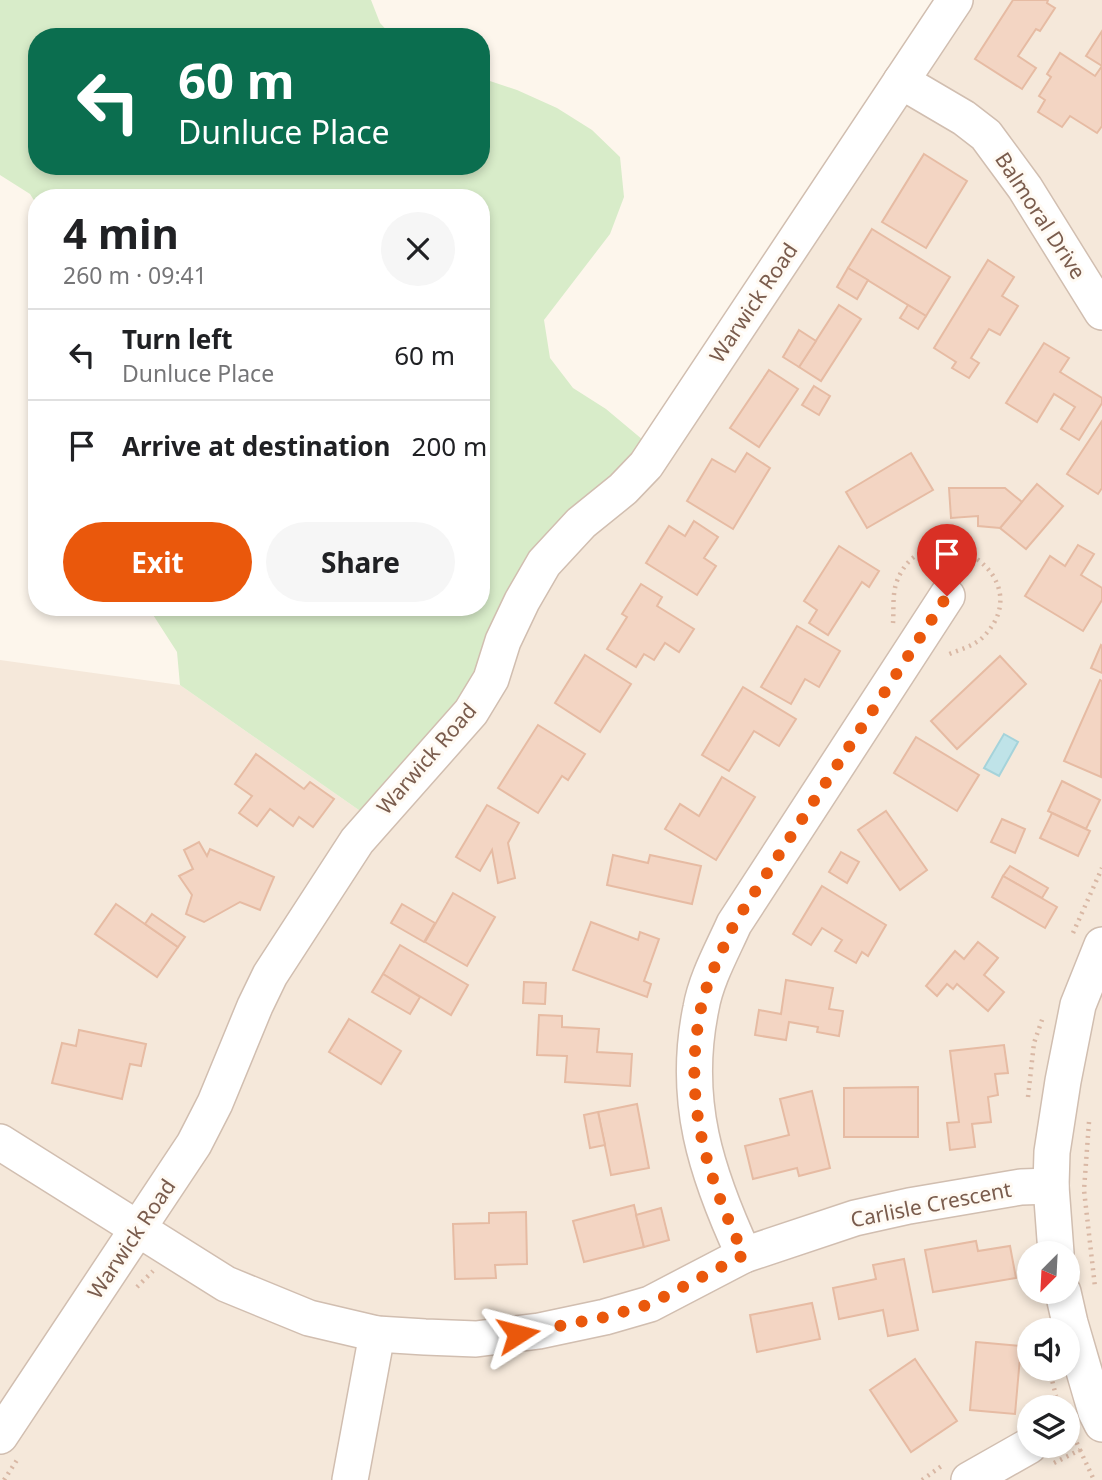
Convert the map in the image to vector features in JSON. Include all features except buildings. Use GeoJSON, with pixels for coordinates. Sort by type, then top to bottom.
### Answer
{"type":"FeatureCollection","features":[{"type":"Feature","properties":{"kind":"street","name":"Warwick Road"},"geometry":{"type":"LineString","coordinates":[[0,1436],[194,1144],[215,1103],[270,975],[357,841],[471,712],[491,679],[503,641],[522,601],[544,564],[581,523],[623,489],[646,465],[955,0]]}},
{"type":"Feature","properties":{"kind":"street","name":"Balmoral Drive"},"geometry":{"type":"LineString","coordinates":[[901,81],[964,118],[986,135],[1025,188],[1102,312]]}},
{"type":"Feature","properties":{"kind":"street"},"geometry":{"type":"LineString","coordinates":[[744,1255],[716,1194],[697,1122],[694,1070],[701,1006],[716,962],[734,924],[947,596]]}},
{"type":"Feature","properties":{"kind":"street"},"geometry":{"type":"LineString","coordinates":[[1055,1241],[1051,1186],[1052,1152],[1063,1081],[1078,1004],[1102,946]]}},
{"type":"Feature","properties":{"kind":"street","name":"Carlisle Crescent"},"geometry":{"type":"LineString","coordinates":[[0,1142],[136,1230],[226,1284],[264,1301],[309,1318],[377,1334],[476,1339],[552,1328],[650,1304],[744,1255],[855,1217],[1021,1187],[1051,1186]]}},
{"type":"Feature","properties":{"kind":"street"},"geometry":{"type":"LineString","coordinates":[[1075,1304],[1070,1323],[1077,1395]]}},
{"type":"Feature","properties":{"kind":"street"},"geometry":{"type":"LineString","coordinates":[[350,1480],[377,1334]]}},
{"type":"Feature","properties":{"kind":"street"},"geometry":{"type":"LineString","coordinates":[[969,1480],[1017,1453]]}},
{"type":"Feature","properties":{"kind":"path"},"geometry":{"type":"LineString","coordinates":[[1080,1270],[1090,1116]]}},
{"type":"Feature","properties":{"kind":"path"},"geometry":{"type":"LineString","coordinates":[[1080,1421],[1094,1480]]}},
{"type":"Feature","properties":{"kind":"shaded area"},"geometry":{"type":"Polygon","coordinates":[[[933,0],[1102,0],[1102,1480],[0,1480],[0,660],[180,685],[386,829],[933,0]]]}},
{"type":"Feature","properties":{"kind":"green space"},"geometry":{"type":"Polygon","coordinates":[[[0,0],[371,0],[385,28],[28,28],[28,175],[490,175],[490,81],[557,108],[592,130],[620,157],[624,197],[610,234],[544,320],[550,358],[573,388],[606,409],[643,440],[386,829],[180,685],[177,652],[154,616],[490,616],[490,189],[28,189],[28,193],[0,175],[0,0]]]}},
{"type":"Feature","properties":{"kind":"water"},"geometry":{"type":"Polygon","coordinates":[[[1004,734],[1018,742],[999,776],[984,768],[1004,734]]]}},
{"type":"Feature","properties":{"kind":"route"},"geometry":{"type":"LineString","coordinates":[[518,1334],[605,1317],[650,1304],[744,1255],[716,1194],[697,1122],[694,1070],[701,1006],[716,962],[734,924],[947,596]]}}]}
